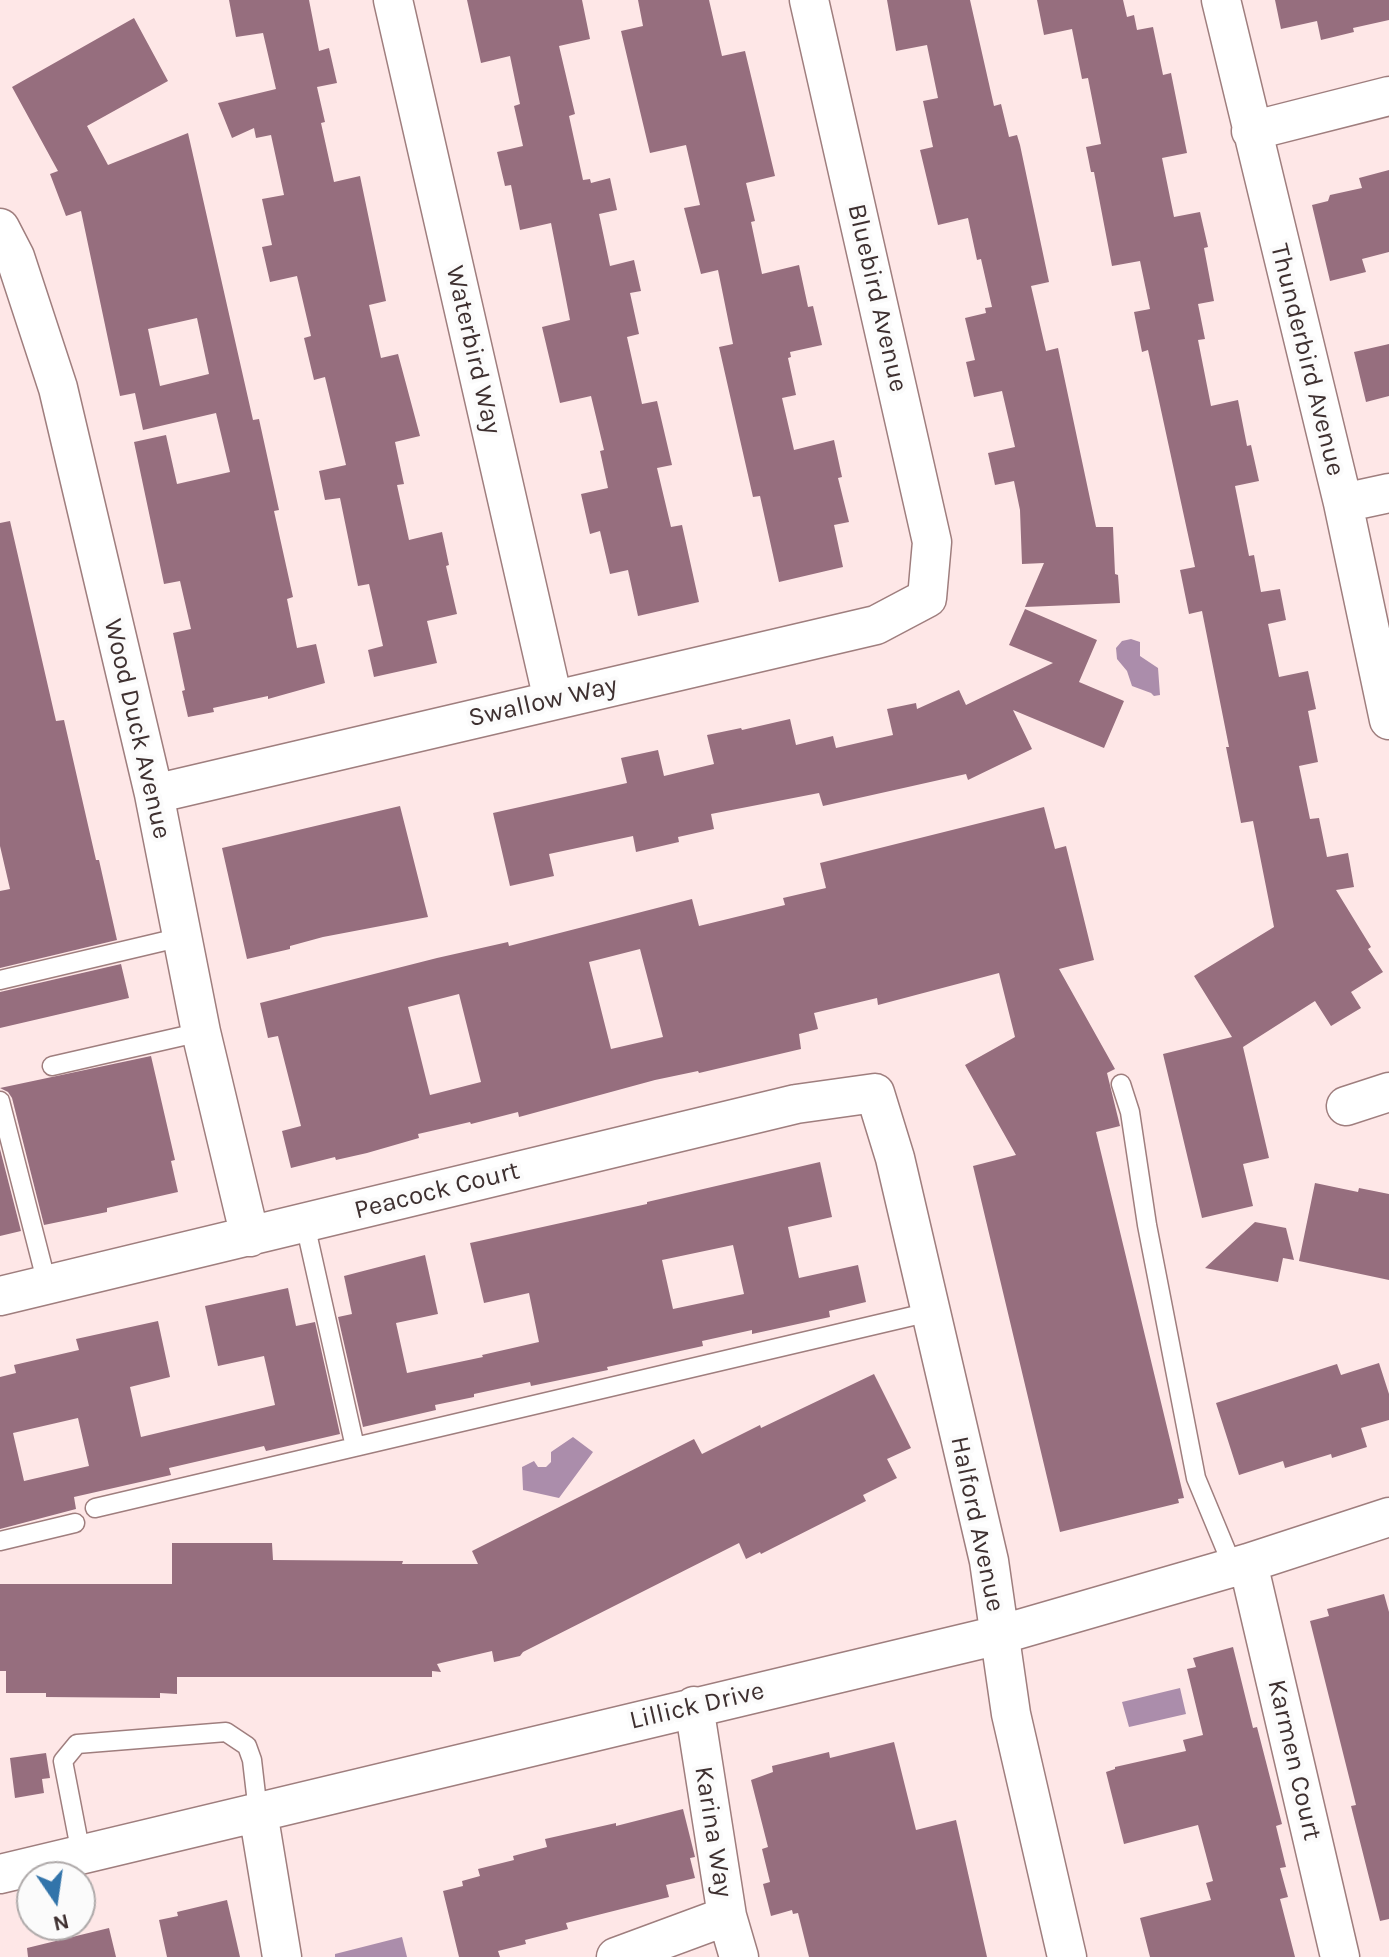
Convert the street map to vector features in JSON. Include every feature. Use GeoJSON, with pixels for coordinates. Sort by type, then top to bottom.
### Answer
{"type":"FeatureCollection","features":[{"type":"Feature","properties":{"kind":"street","name":"Waterbird Way"},"geometry":{"type":"LineString","coordinates":[[393,0],[553,700]]}},
{"type":"Feature","properties":{"kind":"street","name":"Bluebird Avenue"},"geometry":{"type":"LineString","coordinates":[[809,0],[932,542],[927,598]]}},
{"type":"Feature","properties":{"kind":"street","name":"Thunderbird Avenue"},"geometry":{"type":"LineString","coordinates":[[1221,0],[1343,503],[1389,720]]}},
{"type":"Feature","properties":{"kind":"street"},"geometry":{"type":"LineString","coordinates":[[1251,131],[1389,96]]}},
{"type":"Feature","properties":{"kind":"street","name":"Wood Duck Avenue"},"geometry":{"type":"LineString","coordinates":[[0,228],[15,257],[58,388],[154,794],[201,1032],[250,1237]]}},
{"type":"Feature","properties":{"kind":"street"},"geometry":{"type":"LineString","coordinates":[[1343,503],[1389,493]]}},
{"type":"Feature","properties":{"kind":"street","name":"Swallow Way"},"geometry":{"type":"LineString","coordinates":[[154,794],[876,625],[927,598]]}},
{"type":"Feature","properties":{"kind":"street"},"geometry":{"type":"LineString","coordinates":[[1346,1106],[1389,1092]]}},
{"type":"Feature","properties":{"kind":"street","name":"Peacock Court"},"geometry":{"type":"LineString","coordinates":[[0,1296],[796,1104],[875,1093]]}},
{"type":"Feature","properties":{"kind":"street","name":"Halford Avenue"},"geometry":{"type":"LineString","coordinates":[[875,1093],[895,1158],[989,1561],[1011,1714],[1067,1957]]}},
{"type":"Feature","properties":{"kind":"street","name":"Lillick Drive"},"geometry":{"type":"LineString","coordinates":[[0,1874],[999,1635],[1240,1565],[1389,1517]]}},
{"type":"Feature","properties":{"kind":"street","name":"Karmen Court"},"geometry":{"type":"LineString","coordinates":[[1240,1565],[1340,1957]]}},
{"type":"Feature","properties":{"kind":"street","name":"Karina Way"},"geometry":{"type":"LineString","coordinates":[[694,1706],[727,1916],[739,1957]]}},
{"type":"Feature","properties":{"kind":"street"},"geometry":{"type":"LineString","coordinates":[[258,1812],[282,1957]]}},
{"type":"Feature","properties":{"kind":"street"},"geometry":{"type":"LineString","coordinates":[[616,1957],[727,1916]]}},
{"type":"Feature","properties":{"kind":"lane"},"geometry":{"type":"LineString","coordinates":[[0,980],[182,937]]}},
{"type":"Feature","properties":{"kind":"lane"},"geometry":{"type":"LineString","coordinates":[[52,1066],[201,1032]]}},
{"type":"Feature","properties":{"kind":"lane"},"geometry":{"type":"LineString","coordinates":[[1121,1084],[1130,1112],[1147,1225],[1196,1478],[1240,1565]]}},
{"type":"Feature","properties":{"kind":"lane"},"geometry":{"type":"LineString","coordinates":[[0,1101],[47,1284]]}},
{"type":"Feature","properties":{"kind":"lane"},"geometry":{"type":"LineString","coordinates":[[305,1224],[355,1447]]}},
{"type":"Feature","properties":{"kind":"lane"},"geometry":{"type":"LineString","coordinates":[[95,1508],[930,1312]]}},
{"type":"Feature","properties":{"kind":"lane"},"geometry":{"type":"LineString","coordinates":[[0,1541],[75,1523]]}},
{"type":"Feature","properties":{"kind":"lane"},"geometry":{"type":"LineString","coordinates":[[81,1854],[63,1761],[77,1744],[226,1732],[247,1746],[252,1760],[258,1812]]}},
{"type":"Feature","properties":{"kind":"shaded area"},"geometry":{"type":"Polygon","coordinates":[[[1131,639],[1140,642],[1140,656],[1158,668],[1160,695],[1154,696],[1132,686],[1127,671],[1117,659],[1116,648],[1122,641],[1131,639]]]}},
{"type":"Feature","properties":{"kind":"shaded area"},"geometry":{"type":"Polygon","coordinates":[[[573,1437],[593,1452],[559,1498],[523,1490],[522,1467],[534,1461],[538,1467],[546,1467],[551,1462],[551,1452],[573,1437]]]}},
{"type":"Feature","properties":{"kind":"shaded area"},"geometry":{"type":"Polygon","coordinates":[[[1180,1688],[1186,1714],[1129,1727],[1122,1702],[1180,1688]]]}},
{"type":"Feature","properties":{"kind":"shaded area"},"geometry":{"type":"Polygon","coordinates":[[[402,1937],[407,1957],[335,1957],[335,1954],[402,1937]]]}},
{"type":"Feature","properties":{"kind":"building"},"geometry":{"type":"Polygon","coordinates":[[[229,0],[309,0],[319,51],[329,48],[337,83],[317,87],[325,122],[321,123],[334,182],[360,176],[386,301],[369,305],[381,358],[398,354],[420,436],[395,442],[404,484],[397,485],[409,540],[442,532],[449,565],[446,566],[457,614],[427,621],[437,663],[374,677],[368,650],[383,646],[369,584],[358,586],[340,498],[325,500],[319,471],[346,465],[325,377],[314,380],[304,338],[311,336],[297,276],[270,282],[262,247],[272,245],[262,199],[284,195],[271,135],[256,138],[254,128],[232,138],[218,103],[276,89],[263,33],[236,37],[229,0]]]}},
{"type":"Feature","properties":{"kind":"building"},"geometry":{"type":"Polygon","coordinates":[[[467,0],[582,0],[590,39],[559,46],[575,114],[569,116],[583,180],[590,179],[591,183],[610,178],[617,210],[599,214],[610,266],[634,260],[641,291],[630,293],[639,334],[627,337],[642,404],[657,401],[672,465],[657,468],[671,527],[682,525],[699,602],[638,616],[628,570],[610,574],[600,531],[590,534],[581,494],[608,488],[600,451],[604,450],[591,396],[560,403],[542,327],[570,320],[551,223],[520,230],[511,185],[505,186],[497,152],[523,146],[514,106],[520,104],[510,56],[481,63],[467,0]]]}},
{"type":"Feature","properties":{"kind":"building"},"geometry":{"type":"Polygon","coordinates":[[[638,0],[709,0],[722,56],[745,51],[775,176],[746,183],[762,274],[799,265],[808,307],[813,306],[822,345],[790,352],[791,357],[788,358],[796,395],[782,398],[794,450],[834,440],[842,477],[838,478],[849,522],[834,525],[843,567],[779,582],[760,496],[753,497],[719,347],[733,344],[718,270],[701,274],[684,208],[700,205],[686,145],[650,153],[621,31],[643,26],[638,0]]]}},
{"type":"Feature","properties":{"kind":"building"},"geometry":{"type":"Polygon","coordinates":[[[887,0],[970,0],[994,106],[1001,104],[1009,137],[1017,135],[1020,145],[1049,282],[1031,286],[1046,351],[1058,348],[1096,527],[1113,527],[1120,603],[1025,607],[1044,563],[1022,564],[1020,510],[1014,481],[995,485],[988,453],[1015,447],[1002,391],[974,397],[966,362],[975,360],[965,318],[986,313],[985,308],[992,307],[968,218],[938,225],[920,150],[933,147],[923,101],[938,98],[927,45],[896,51],[887,0]]]}},
{"type":"Feature","properties":{"kind":"building"},"geometry":{"type":"Polygon","coordinates":[[[1037,0],[1123,0],[1127,17],[1134,15],[1137,30],[1153,27],[1163,75],[1171,73],[1187,153],[1162,158],[1174,217],[1200,212],[1208,247],[1204,248],[1214,301],[1198,304],[1205,339],[1198,340],[1211,406],[1238,400],[1247,446],[1251,445],[1259,481],[1235,486],[1249,556],[1254,555],[1261,592],[1280,589],[1286,620],[1268,624],[1279,677],[1308,671],[1316,709],[1308,711],[1318,762],[1299,766],[1310,819],[1319,818],[1327,857],[1348,853],[1354,887],[1336,890],[1383,972],[1351,992],[1361,1008],[1331,1026],[1315,1001],[1243,1047],[1269,1158],[1243,1164],[1253,1206],[1202,1218],[1163,1054],[1232,1037],[1194,976],[1274,927],[1253,821],[1241,823],[1202,611],[1189,614],[1180,570],[1195,567],[1148,350],[1142,352],[1134,312],[1150,309],[1140,261],[1112,266],[1094,172],[1091,172],[1086,147],[1101,144],[1088,78],[1082,79],[1072,29],[1044,35],[1037,0]]]}},
{"type":"Feature","properties":{"kind":"building"},"geometry":{"type":"Polygon","coordinates":[[[1275,0],[1389,0],[1389,20],[1353,28],[1354,32],[1321,40],[1317,21],[1281,29],[1275,0]]]}},
{"type":"Feature","properties":{"kind":"building"},"geometry":{"type":"Polygon","coordinates":[[[134,18],[168,81],[87,126],[108,165],[188,133],[253,420],[259,419],[279,510],[274,511],[293,597],[287,599],[297,648],[316,644],[325,683],[268,699],[268,696],[213,708],[214,712],[188,717],[173,633],[191,629],[180,581],[164,584],[134,442],[166,435],[177,484],[230,472],[216,413],[143,430],[135,393],[120,396],[81,211],[66,216],[50,174],[58,171],[12,87],[134,18]],[[197,318],[148,329],[160,386],[209,374],[197,318]]]}},
{"type":"Feature","properties":{"kind":"building"},"geometry":{"type":"Polygon","coordinates":[[[1389,170],[1389,252],[1362,259],[1366,272],[1330,281],[1312,205],[1328,201],[1330,195],[1362,188],[1359,178],[1389,170]]]}},
{"type":"Feature","properties":{"kind":"building"},"geometry":{"type":"Polygon","coordinates":[[[1389,344],[1389,396],[1366,402],[1354,352],[1389,344]]]}},
{"type":"Feature","properties":{"kind":"building"},"geometry":{"type":"Polygon","coordinates":[[[10,521],[56,721],[64,720],[117,940],[0,968],[0,891],[10,889],[0,846],[0,523],[10,521]]]}},
{"type":"Feature","properties":{"kind":"building"},"geometry":{"type":"Polygon","coordinates":[[[1025,609],[1097,640],[1079,682],[1124,701],[1104,748],[1013,710],[1032,749],[968,780],[966,774],[823,806],[819,793],[711,814],[714,829],[678,837],[679,842],[636,852],[633,836],[549,854],[554,876],[510,886],[493,813],[627,783],[621,758],[658,750],[664,776],[714,764],[707,735],[741,728],[790,719],[796,745],[833,736],[836,748],[893,735],[887,709],[916,703],[917,709],[959,690],[966,705],[1053,663],[1009,645],[1025,609]]]}},
{"type":"Feature","properties":{"kind":"building"},"geometry":{"type":"Polygon","coordinates":[[[400,806],[428,917],[323,937],[247,959],[222,848],[400,806]]]}},
{"type":"Feature","properties":{"kind":"building"},"geometry":{"type":"Polygon","coordinates":[[[1044,807],[1055,849],[1066,846],[1094,960],[1059,969],[1115,1069],[1107,1073],[1120,1126],[1096,1132],[1184,1498],[1178,1499],[1179,1503],[1060,1532],[973,1166],[1016,1155],[965,1065],[1015,1037],[999,973],[878,1005],[877,998],[814,1013],[818,1029],[799,1034],[801,1049],[655,1080],[519,1117],[518,1112],[418,1134],[419,1138],[367,1153],[291,1168],[282,1131],[301,1126],[278,1036],[268,1038],[260,1003],[437,958],[508,942],[509,946],[692,899],[699,926],[785,905],[783,898],[826,888],[820,863],[1044,807]],[[640,949],[589,962],[611,1049],[663,1037],[640,949]],[[459,994],[408,1007],[430,1095],[481,1082],[459,994]]]}},
{"type":"Feature","properties":{"kind":"building"},"geometry":{"type":"Polygon","coordinates":[[[121,964],[129,998],[0,1028],[0,992],[121,964]]]}},
{"type":"Feature","properties":{"kind":"building"},"geometry":{"type":"Polygon","coordinates":[[[151,1056],[175,1160],[171,1161],[178,1192],[107,1208],[107,1212],[44,1225],[12,1098],[0,1088],[151,1056]]]}},
{"type":"Feature","properties":{"kind":"building"},"geometry":{"type":"Polygon","coordinates":[[[0,1149],[21,1231],[0,1236],[0,1149]]]}},
{"type":"Feature","properties":{"kind":"building"},"geometry":{"type":"Polygon","coordinates":[[[820,1162],[832,1217],[788,1227],[799,1278],[858,1265],[866,1302],[829,1311],[830,1317],[702,1341],[703,1346],[607,1367],[608,1370],[474,1394],[474,1397],[435,1405],[436,1410],[363,1427],[338,1317],[352,1314],[344,1276],[425,1255],[438,1314],[396,1323],[407,1373],[483,1357],[539,1342],[529,1293],[484,1303],[470,1243],[820,1162]],[[733,1245],[662,1260],[673,1309],[744,1294],[733,1245]]]}},
{"type":"Feature","properties":{"kind":"building"},"geometry":{"type":"Polygon","coordinates":[[[1315,1183],[1358,1192],[1359,1188],[1389,1194],[1389,1280],[1299,1261],[1315,1183]]]}},
{"type":"Feature","properties":{"kind":"building"},"geometry":{"type":"Polygon","coordinates":[[[1255,1222],[1286,1228],[1294,1260],[1283,1258],[1278,1282],[1205,1268],[1255,1222]]]}},
{"type":"Feature","properties":{"kind":"building"},"geometry":{"type":"Polygon","coordinates":[[[288,1288],[296,1326],[315,1322],[340,1434],[266,1451],[264,1446],[169,1468],[171,1475],[74,1497],[76,1509],[0,1529],[0,1377],[16,1373],[14,1365],[79,1350],[76,1339],[158,1321],[170,1377],[130,1387],[141,1437],[275,1405],[264,1356],[218,1366],[205,1306],[288,1288]],[[78,1418],[13,1433],[24,1481],[89,1466],[78,1418]]]}},
{"type":"Feature","properties":{"kind":"building"},"geometry":{"type":"Polygon","coordinates":[[[1379,1363],[1389,1394],[1389,1420],[1361,1428],[1367,1447],[1285,1468],[1283,1461],[1239,1475],[1216,1403],[1337,1364],[1341,1375],[1379,1363]]]}},
{"type":"Feature","properties":{"kind":"building"},"geometry":{"type":"Polygon","coordinates":[[[874,1374],[911,1448],[887,1459],[897,1478],[863,1495],[866,1501],[761,1554],[746,1559],[739,1543],[520,1656],[494,1662],[492,1651],[437,1664],[441,1672],[432,1671],[432,1677],[177,1677],[177,1694],[160,1693],[160,1698],[46,1697],[46,1693],[6,1693],[6,1671],[0,1671],[0,1584],[172,1584],[172,1543],[272,1543],[273,1560],[478,1564],[472,1551],[694,1439],[702,1454],[874,1374]]]}},
{"type":"Feature","properties":{"kind":"building"},"geometry":{"type":"Polygon","coordinates":[[[1384,1594],[1389,1612],[1389,1919],[1380,1921],[1351,1806],[1356,1805],[1310,1621],[1329,1616],[1327,1609],[1384,1594]]]}},
{"type":"Feature","properties":{"kind":"building"},"geometry":{"type":"Polygon","coordinates":[[[1233,1647],[1282,1824],[1276,1826],[1286,1867],[1280,1868],[1288,1897],[1280,1899],[1295,1957],[1150,1957],[1140,1918],[1211,1900],[1206,1883],[1213,1881],[1198,1825],[1124,1844],[1106,1772],[1115,1767],[1186,1751],[1183,1740],[1203,1735],[1187,1669],[1196,1667],[1193,1658],[1233,1647]]]}},
{"type":"Feature","properties":{"kind":"building"},"geometry":{"type":"Polygon","coordinates":[[[894,1742],[916,1830],[956,1820],[987,1957],[809,1957],[798,1913],[793,1914],[792,1910],[771,1916],[763,1884],[770,1882],[762,1849],[768,1847],[751,1780],[773,1772],[772,1766],[829,1752],[830,1758],[894,1742]]]}},
{"type":"Feature","properties":{"kind":"building"},"geometry":{"type":"Polygon","coordinates":[[[46,1753],[50,1778],[42,1779],[44,1793],[15,1798],[10,1758],[46,1753]]]}},
{"type":"Feature","properties":{"kind":"building"},"geometry":{"type":"Polygon","coordinates":[[[683,1809],[695,1857],[690,1858],[695,1878],[666,1885],[669,1897],[566,1923],[568,1929],[498,1951],[500,1957],[459,1957],[443,1891],[463,1886],[462,1881],[480,1876],[478,1869],[547,1847],[545,1839],[683,1809]]]}},
{"type":"Feature","properties":{"kind":"building"},"geometry":{"type":"Polygon","coordinates":[[[227,1900],[240,1957],[167,1957],[159,1920],[178,1916],[177,1912],[227,1900]]]}},
{"type":"Feature","properties":{"kind":"building"},"geometry":{"type":"Polygon","coordinates":[[[109,1928],[116,1957],[28,1957],[27,1948],[56,1941],[96,1941],[96,1931],[109,1928]]]}}]}
